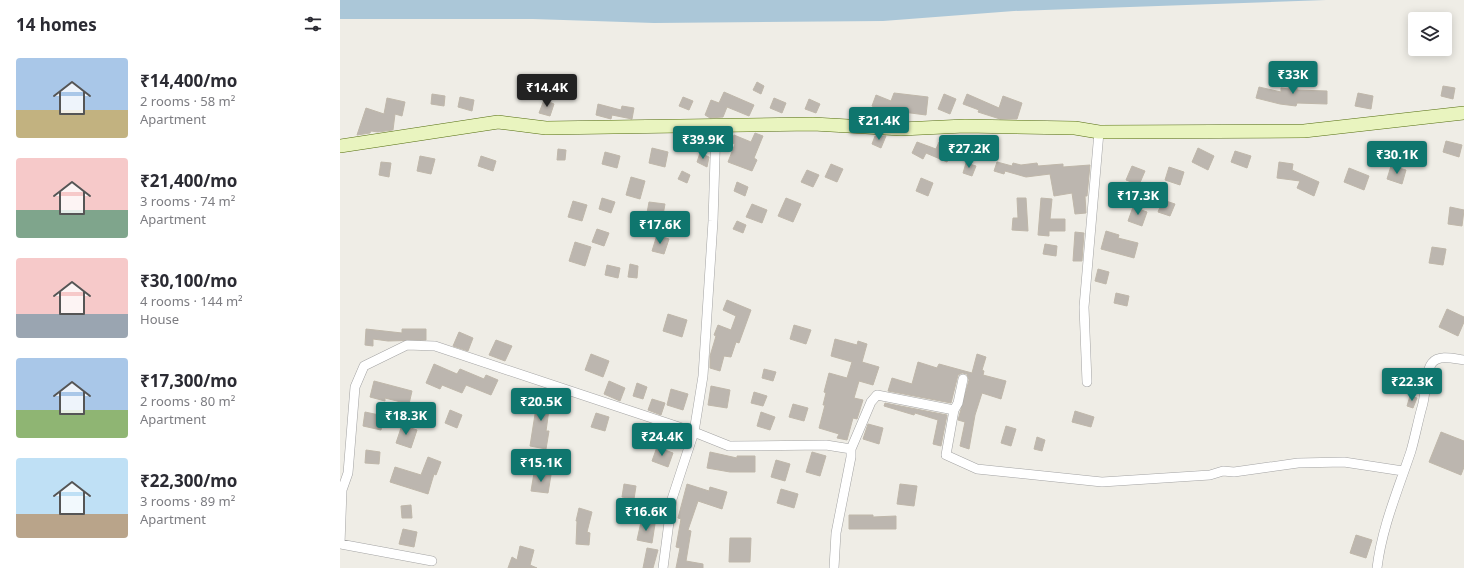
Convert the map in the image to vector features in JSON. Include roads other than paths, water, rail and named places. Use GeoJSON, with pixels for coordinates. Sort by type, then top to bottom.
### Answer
{"type":"FeatureCollection","features":[{"type":"Feature","properties":{"kind":"main road"},"geometry":{"type":"LineString","coordinates":[[340,146],[498,122],[546,128],[813,124],[901,129],[965,126],[1052,127],[1075,128],[1099,132],[1304,131],[1464,113]]}},
{"type":"Feature","properties":{"kind":"street"},"geometry":{"type":"LineString","coordinates":[[663,568],[672,499],[694,432],[703,376],[713,221],[716,126]]}},
{"type":"Feature","properties":{"kind":"street"},"geometry":{"type":"LineString","coordinates":[[1087,382],[1084,307],[1099,132]]}},
{"type":"Feature","properties":{"kind":"street"},"geometry":{"type":"LineString","coordinates":[[432,561],[340,544],[341,490],[348,473],[355,387],[364,366],[407,345],[435,346],[694,432],[729,446],[826,445],[851,449]]}},
{"type":"Feature","properties":{"kind":"street"},"geometry":{"type":"LineString","coordinates":[[1377,568],[1380,542],[1411,450],[1422,408],[1427,385],[1427,372],[1433,362],[1440,358],[1464,360]]}},
{"type":"Feature","properties":{"kind":"street"},"geometry":{"type":"LineString","coordinates":[[963,379],[958,403],[954,410],[946,455],[977,469],[1102,482],[1210,475],[1223,471],[1234,472],[1298,463],[1344,462],[1403,471]]}},
{"type":"Feature","properties":{"kind":"street"},"geometry":{"type":"LineString","coordinates":[[834,568],[836,533],[851,457],[851,449],[871,402],[877,395],[954,410]]}},
{"type":"Feature","properties":{"kind":"water"},"geometry":{"type":"Polygon","coordinates":[[[340,0],[1326,0],[1014,11],[883,21],[654,23],[533,19],[340,19],[340,0]]]}}]}
